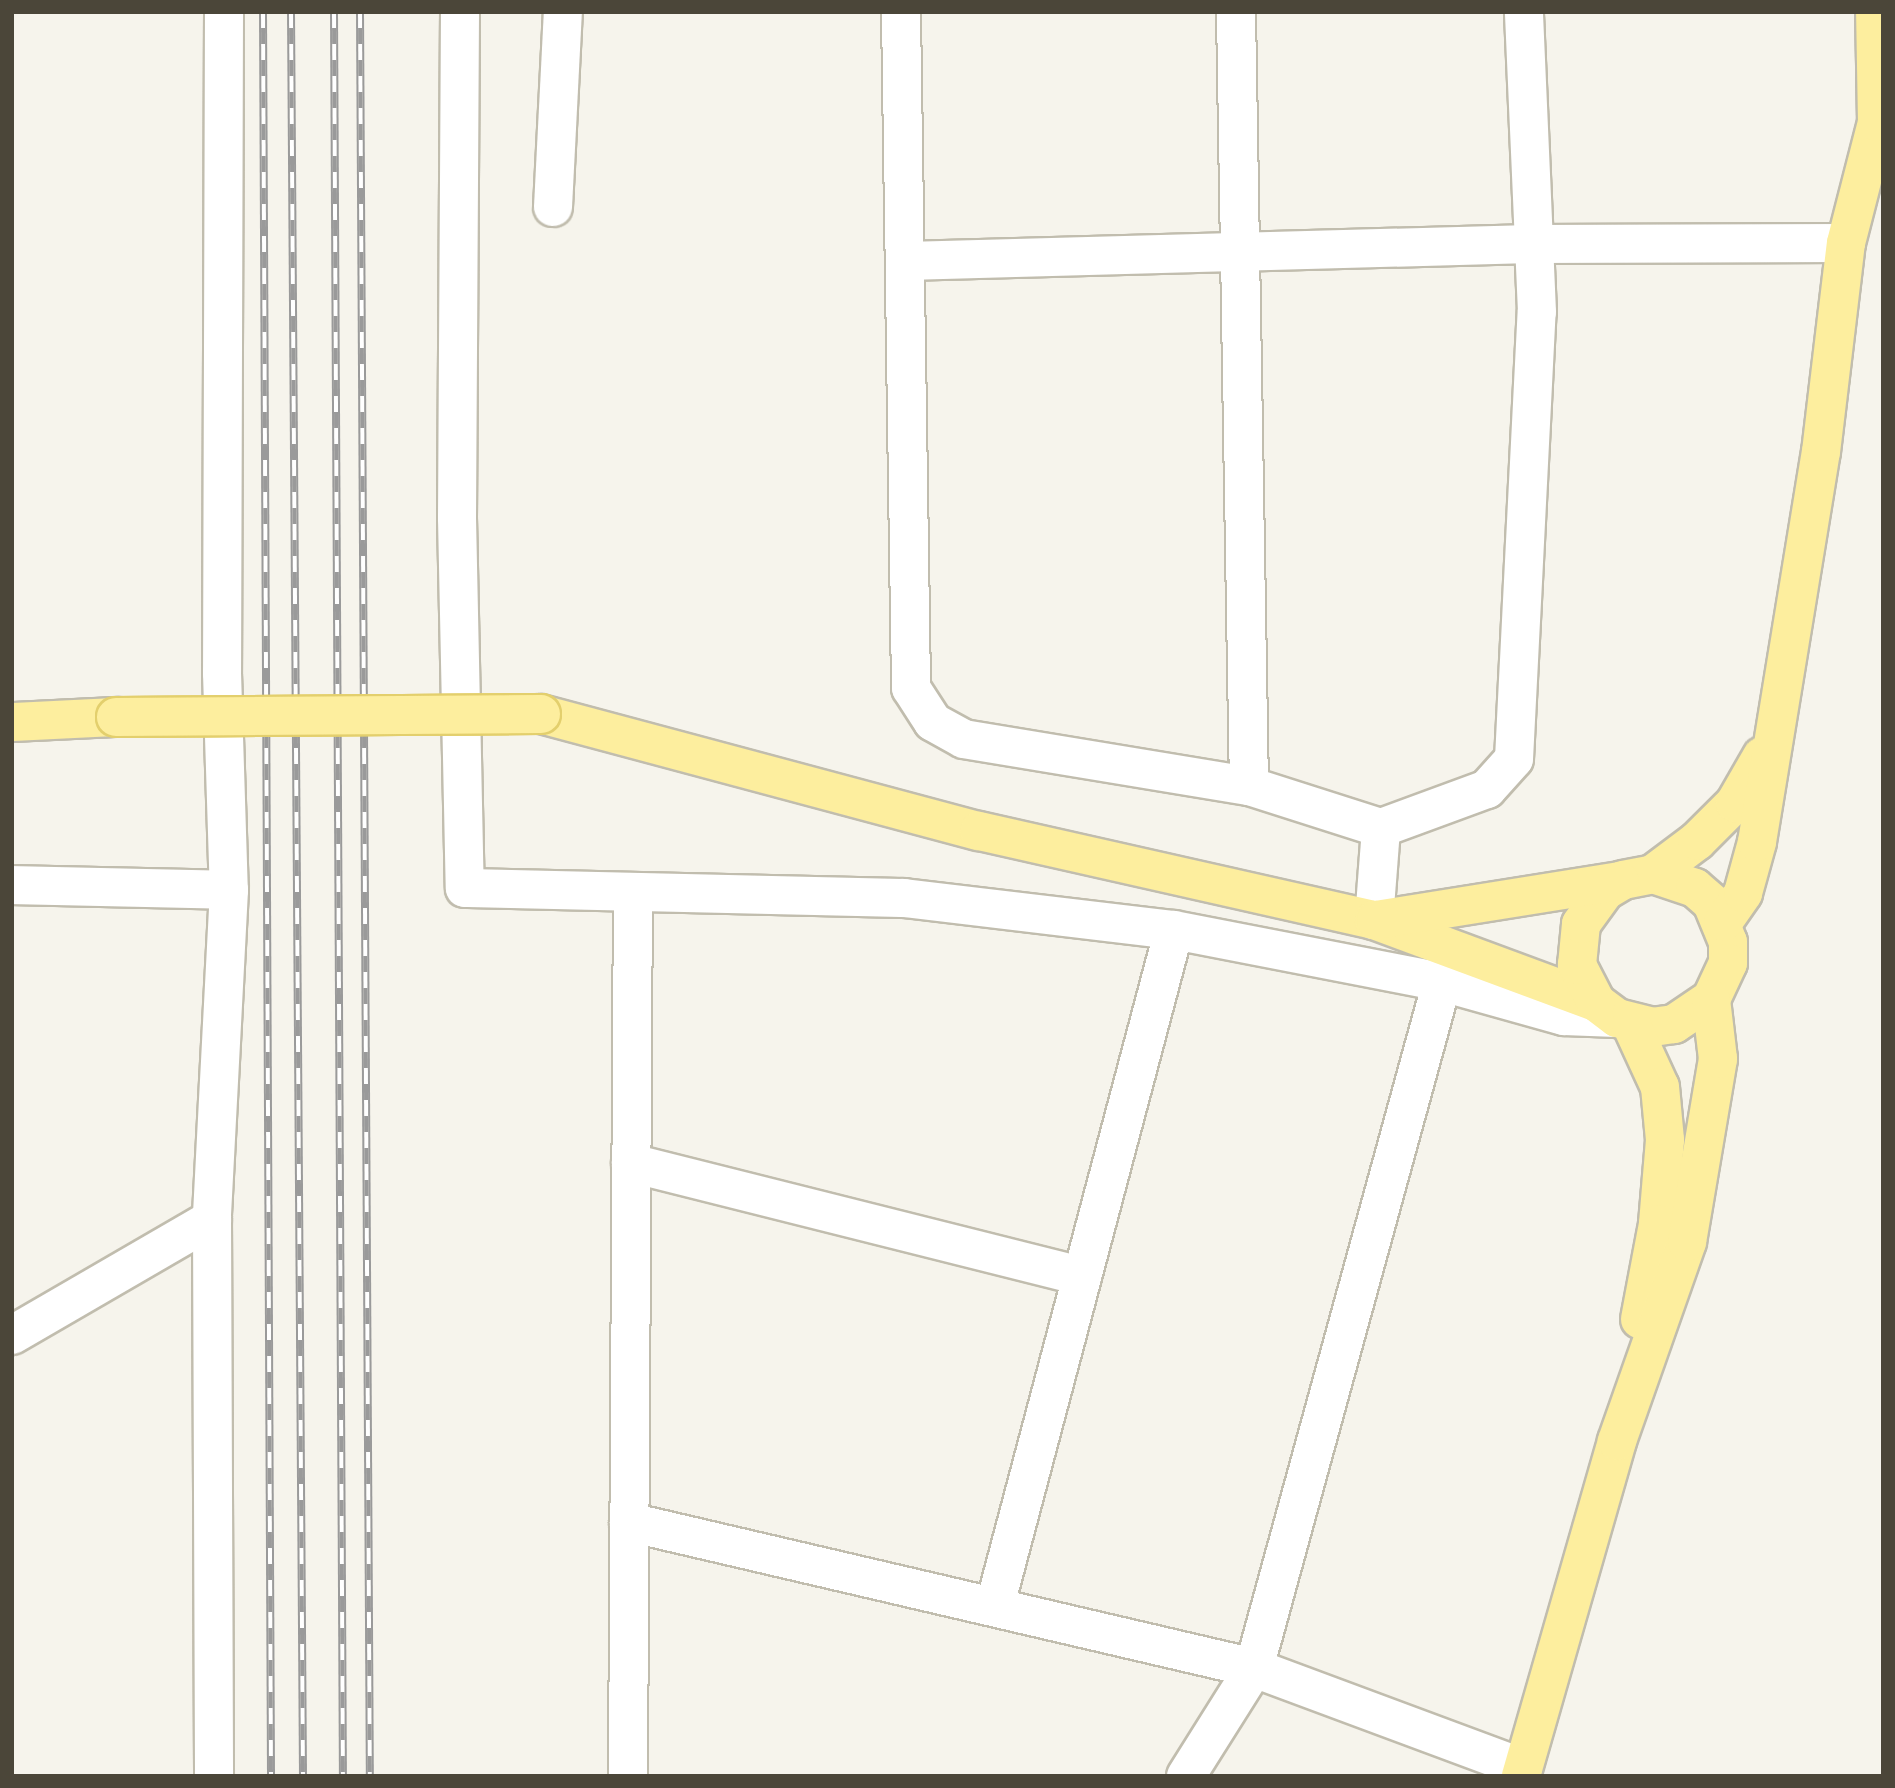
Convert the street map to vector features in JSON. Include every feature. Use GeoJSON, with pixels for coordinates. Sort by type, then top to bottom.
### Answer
{"type":"FeatureCollection","features":[{"type":"Feature","properties":{"kind":"main road"},"geometry":{"type":"LineString","coordinates":[[1723,922],[1743,893],[1757,842],[1771,740],[1821,452],[1846,243],[1880,118],[1875,12]]}},
{"type":"Feature","properties":{"kind":"main road"},"geometry":{"type":"LineString","coordinates":[[12,722],[116,717],[541,714],[979,831],[1374,920],[1614,1014],[1674,1024],[1711,999],[1728,963],[1723,922],[1712,903],[1695,888],[1638,877],[1374,920]]}},
{"type":"Feature","properties":{"kind":"main road"},"geometry":{"type":"LineString","coordinates":[[1617,1441],[1658,1224],[1665,1140],[1660,1087],[1614,1014],[1577,965],[1576,944],[1591,905],[1697,841],[1735,803],[1771,740]]}},
{"type":"Feature","properties":{"kind":"main road"},"geometry":{"type":"LineString","coordinates":[[1522,1772],[1617,1441],[1687,1242],[1718,1059],[1711,999]]}},
{"type":"Feature","properties":{"kind":"street"},"geometry":{"type":"LineString","coordinates":[[214,1776],[212,1219],[229,890],[222,673],[225,12]]}},
{"type":"Feature","properties":{"kind":"street"},"geometry":{"type":"LineString","coordinates":[[460,12],[457,518],[465,888],[904,898],[1174,930],[1442,982],[1564,1016],[1614,1014]]}},
{"type":"Feature","properties":{"kind":"street"},"geometry":{"type":"LineString","coordinates":[[553,207],[563,12]]}},
{"type":"Feature","properties":{"kind":"street"},"geometry":{"type":"LineString","coordinates":[[901,12],[911,688],[933,722],[964,740],[1249,786],[1381,828],[1487,789],[1514,759],[1537,312],[1531,244],[1524,12]]}},
{"type":"Feature","properties":{"kind":"street"},"geometry":{"type":"LineString","coordinates":[[1236,12],[1249,786]]}},
{"type":"Feature","properties":{"kind":"street"},"geometry":{"type":"LineString","coordinates":[[906,261],[1531,244],[1846,243]]}},
{"type":"Feature","properties":{"kind":"street"},"geometry":{"type":"LineString","coordinates":[[1374,920],[1381,828]]}},
{"type":"Feature","properties":{"kind":"street"},"geometry":{"type":"LineString","coordinates":[[12,885],[229,890]]}},
{"type":"Feature","properties":{"kind":"street"},"geometry":{"type":"LineString","coordinates":[[628,1776],[633,892]]}},
{"type":"Feature","properties":{"kind":"street"},"geometry":{"type":"LineString","coordinates":[[995,1605],[1174,930]]}},
{"type":"Feature","properties":{"kind":"street"},"geometry":{"type":"LineString","coordinates":[[1186,1776],[1254,1668],[1442,982]]}},
{"type":"Feature","properties":{"kind":"street"},"geometry":{"type":"LineString","coordinates":[[631,1163],[1082,1276]]}},
{"type":"Feature","properties":{"kind":"street"},"geometry":{"type":"LineString","coordinates":[[12,1335],[212,1219]]}},
{"type":"Feature","properties":{"kind":"street"},"geometry":{"type":"LineString","coordinates":[[629,1522],[995,1605],[1254,1668],[1522,1772]]}},
{"type":"Feature","properties":{"kind":"railway"},"geometry":{"type":"LineString","coordinates":[[263,12],[271,1776]]}},
{"type":"Feature","properties":{"kind":"railway"},"geometry":{"type":"LineString","coordinates":[[291,12],[303,1776]]}},
{"type":"Feature","properties":{"kind":"railway"},"geometry":{"type":"LineString","coordinates":[[334,12],[343,1776]]}},
{"type":"Feature","properties":{"kind":"railway"},"geometry":{"type":"LineString","coordinates":[[360,12],[370,1776]]}}]}
